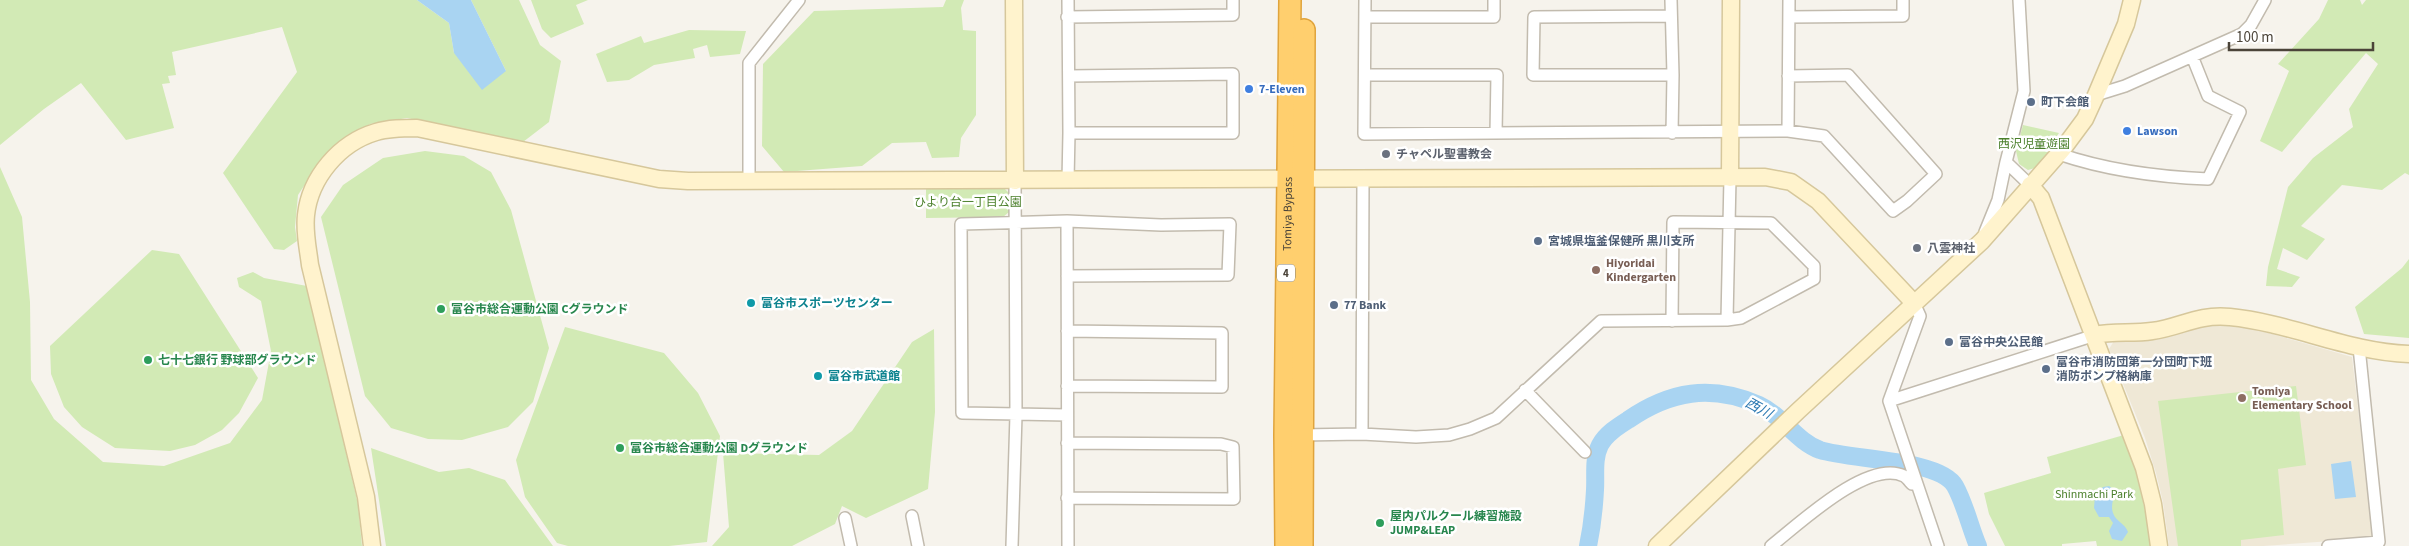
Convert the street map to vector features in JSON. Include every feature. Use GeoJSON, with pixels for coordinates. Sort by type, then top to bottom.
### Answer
{"type":"FeatureCollection","features":[{"type":"Feature","properties":{"kind":"highway","name":"Tomiya Bypass"},"geometry":{"type":"LineString","coordinates":[[1290,0],[1302,546]]}},
{"type":"Feature","properties":{"kind":"highway","name":"Tomiya Bypass"},"geometry":{"type":"LineString","coordinates":[[1286,546],[1295,179],[1304,0]]}},
{"type":"Feature","properties":{"kind":"street"},"geometry":{"type":"LineString","coordinates":[[749,180],[749,63],[799,0]]}},
{"type":"Feature","properties":{"kind":"street"},"geometry":{"type":"LineString","coordinates":[[1012,546],[1016,415],[1014,0]]}},
{"type":"Feature","properties":{"kind":"street"},"geometry":{"type":"LineString","coordinates":[[1068,0],[1068,180]]}},
{"type":"Feature","properties":{"kind":"street"},"geometry":{"type":"LineString","coordinates":[[1068,17],[1233,15],[1233,0]]}},
{"type":"Feature","properties":{"kind":"street"},"geometry":{"type":"LineString","coordinates":[[1365,0],[1364,134],[1672,133],[1788,130],[1824,136],[1893,211],[1907,201],[1936,174],[1848,75],[1788,76]]}},
{"type":"Feature","properties":{"kind":"street"},"geometry":{"type":"LineString","coordinates":[[1365,17],[1494,16],[1494,0]]}},
{"type":"Feature","properties":{"kind":"street"},"geometry":{"type":"LineString","coordinates":[[1671,0],[1672,133]]}},
{"type":"Feature","properties":{"kind":"street"},"geometry":{"type":"LineString","coordinates":[[1727,320],[1731,132],[1731,0]]}},
{"type":"Feature","properties":{"kind":"street"},"geometry":{"type":"LineString","coordinates":[[1788,130],[1789,0]]}},
{"type":"Feature","properties":{"kind":"street"},"geometry":{"type":"LineString","coordinates":[[1789,17],[1903,16],[1903,0]]}},
{"type":"Feature","properties":{"kind":"street"},"geometry":{"type":"LineString","coordinates":[[1982,241],[1998,200],[2024,91],[2018,0]]}},
{"type":"Feature","properties":{"kind":"street"},"geometry":{"type":"LineString","coordinates":[[1663,544],[1798,411],[1982,241],[2059,154],[2084,119],[2096,95],[2126,24],[2132,0]]}},
{"type":"Feature","properties":{"kind":"street"},"geometry":{"type":"LineString","coordinates":[[2096,95],[2125,86],[2242,34],[2251,25],[2264,0]]}},
{"type":"Feature","properties":{"kind":"street"},"geometry":{"type":"LineString","coordinates":[[1671,16],[1534,17],[1533,75],[1673,75]]}},
{"type":"Feature","properties":{"kind":"street"},"geometry":{"type":"LineString","coordinates":[[2059,154],[2076,160],[2169,178],[2208,179],[2240,112],[2208,96],[2192,56]]}},
{"type":"Feature","properties":{"kind":"street"},"geometry":{"type":"LineString","coordinates":[[1069,76],[1233,74],[1233,133],[1069,134]]}},
{"type":"Feature","properties":{"kind":"street"},"geometry":{"type":"LineString","coordinates":[[1365,75],[1497,75],[1496,133]]}},
{"type":"Feature","properties":{"kind":"street"},"geometry":{"type":"LineString","coordinates":[[372,546],[366,497],[310,264],[305,233],[306,215],[311,194],[329,163],[340,152],[364,136],[394,128],[417,128],[659,179],[688,181],[1773,178],[1791,182],[1801,187],[1818,201],[1914,304],[1920,316],[1889,401],[1938,546]]}},
{"type":"Feature","properties":{"kind":"street"},"geometry":{"type":"LineString","coordinates":[[2006,162],[2041,198],[2095,335],[2144,468],[2153,504],[2159,546]]}},
{"type":"Feature","properties":{"kind":"street"},"geometry":{"type":"LineString","coordinates":[[1362,434],[1363,179]]}},
{"type":"Feature","properties":{"kind":"street"},"geometry":{"type":"LineString","coordinates":[[1067,221],[1068,546]]}},
{"type":"Feature","properties":{"kind":"street"},"geometry":{"type":"LineString","coordinates":[[1067,276],[1228,275],[1230,224],[1161,225],[1067,221],[961,224],[962,413],[1067,415]]}},
{"type":"Feature","properties":{"kind":"street"},"geometry":{"type":"LineString","coordinates":[[1301,435],[1362,434],[1416,437],[1456,433],[1496,418],[1601,321],[1672,321],[1727,320],[1741,318],[1814,278],[1814,266],[1771,223],[1673,222],[1672,321]]}},
{"type":"Feature","properties":{"kind":"street"},"geometry":{"type":"LineString","coordinates":[[1889,401],[2095,335],[2110,332],[2151,332],[2171,328],[2193,319],[2216,316],[2261,323],[2384,353],[2409,354]]}},
{"type":"Feature","properties":{"kind":"street"},"geometry":{"type":"LineString","coordinates":[[1067,331],[1222,333],[1222,387],[1067,386]]}},
{"type":"Feature","properties":{"kind":"street"},"geometry":{"type":"LineString","coordinates":[[2328,546],[2379,542],[2359,347]]}},
{"type":"Feature","properties":{"kind":"street"},"geometry":{"type":"LineString","coordinates":[[1525,390],[1585,452]]}},
{"type":"Feature","properties":{"kind":"street"},"geometry":{"type":"LineString","coordinates":[[1067,443],[1221,444],[1233,447],[1235,473],[1234,500],[1067,498]]}},
{"type":"Feature","properties":{"kind":"street"},"geometry":{"type":"LineString","coordinates":[[1771,546],[1828,500],[1866,479],[1883,473],[1904,476],[1912,484],[1915,480]]}},
{"type":"Feature","properties":{"kind":"street"},"geometry":{"type":"LineString","coordinates":[[912,516],[918,546]]}},
{"type":"Feature","properties":{"kind":"street"},"geometry":{"type":"LineString","coordinates":[[845,518],[851,546]]}},
{"type":"Feature","properties":{"kind":"shaded area","name":"Tomiya Elementary School"},"geometry":{"type":"Polygon","coordinates":[[[2216,322],[2258,330],[2352,357],[2373,538],[2263,546],[2169,546],[2163,502],[2156,473],[2145,438],[2109,349],[2114,341],[2154,339],[2169,336],[2193,325],[2216,322]]]}},
{"type":"Feature","properties":{"kind":"green space"},"geometry":{"type":"Polygon","coordinates":[[[0,0],[417,0],[449,23],[454,53],[506,71],[471,0],[519,0],[540,45],[561,61],[549,122],[523,142],[407,118],[370,124],[323,157],[298,195],[295,227],[297,241],[284,250],[274,249],[223,173],[297,72],[282,27],[172,52],[176,75],[168,76],[170,83],[162,84],[174,128],[126,140],[81,83],[44,109],[0,145],[0,0]]]}},
{"type":"Feature","properties":{"kind":"green space"},"geometry":{"type":"Polygon","coordinates":[[[531,0],[588,0],[576,5],[584,24],[551,38],[542,29],[531,0]]]}},
{"type":"Feature","properties":{"kind":"green space"},"geometry":{"type":"Polygon","coordinates":[[[946,0],[964,0],[961,8],[963,30],[976,31],[976,115],[961,138],[959,157],[932,158],[926,142],[892,143],[862,166],[784,172],[762,146],[763,64],[814,11],[943,7],[946,0]]]}},
{"type":"Feature","properties":{"kind":"green space"},"geometry":{"type":"Polygon","coordinates":[[[2328,0],[2360,0],[2362,5],[2366,0],[2409,0],[2409,175],[2405,173],[2382,190],[2342,185],[2301,226],[2325,239],[2307,260],[2283,248],[2277,269],[2300,277],[2292,287],[2266,286],[2268,267],[2288,187],[2313,158],[2353,127],[2349,109],[2378,64],[2366,53],[2282,152],[2260,141],[2289,71],[2278,64],[2319,19],[2328,0]]]}},
{"type":"Feature","properties":{"kind":"green space"},"geometry":{"type":"Polygon","coordinates":[[[689,30],[746,31],[740,54],[710,57],[707,45],[693,49],[695,58],[654,65],[629,80],[607,82],[596,54],[641,36],[644,43],[689,30]]]}},
{"type":"Feature","properties":{"kind":"green space","name":"西沢児童遊園"},"geometry":{"type":"Polygon","coordinates":[[[2023,125],[2059,133],[2050,146],[2044,165],[2028,170],[2019,164],[2016,151],[2023,125]]]}},
{"type":"Feature","properties":{"kind":"green space","name":"富谷市総合運動公園 Cグラウンド"},"geometry":{"type":"Polygon","coordinates":[[[425,151],[464,156],[491,172],[511,210],[549,348],[533,402],[508,427],[462,440],[428,439],[391,428],[365,396],[321,217],[343,185],[383,158],[425,151]]]}},
{"type":"Feature","properties":{"kind":"green space"},"geometry":{"type":"Polygon","coordinates":[[[0,167],[22,217],[30,302],[31,380],[54,419],[103,462],[164,466],[230,443],[262,400],[271,351],[261,301],[239,287],[237,278],[253,272],[264,278],[307,286],[358,504],[362,546],[0,546],[0,167]]]}},
{"type":"Feature","properties":{"kind":"green space","name":"ひより台一丁目公園"},"geometry":{"type":"Polygon","coordinates":[[[926,187],[1003,187],[1009,193],[1009,212],[1003,217],[926,218],[926,187]]]}},
{"type":"Feature","properties":{"kind":"green space","name":"七十七銀行 野球部グラウンド"},"geometry":{"type":"Polygon","coordinates":[[[152,250],[179,254],[258,378],[239,413],[222,430],[195,445],[170,451],[115,448],[82,427],[64,407],[51,374],[50,346],[152,250]]]}},
{"type":"Feature","properties":{"kind":"green space"},"geometry":{"type":"Polygon","coordinates":[[[2409,259],[2409,338],[2364,334],[2355,307],[2402,268],[2409,259]]]}},
{"type":"Feature","properties":{"kind":"green space","name":"富谷市総合運動公園 Dグラウンド"},"geometry":{"type":"Polygon","coordinates":[[[565,327],[664,353],[698,393],[720,436],[707,542],[669,546],[568,546],[557,543],[525,497],[516,460],[565,327]]]}},
{"type":"Feature","properties":{"kind":"green space"},"geometry":{"type":"Polygon","coordinates":[[[934,329],[935,412],[928,489],[866,518],[842,506],[835,524],[792,546],[712,546],[729,527],[723,453],[819,455],[852,431],[912,342],[934,329]]]}},
{"type":"Feature","properties":{"kind":"green space"},"geometry":{"type":"Polygon","coordinates":[[[2296,386],[2306,465],[2278,469],[2284,535],[2241,540],[2241,546],[2178,546],[2158,401],[2296,386]]]}},
{"type":"Feature","properties":{"kind":"green space","name":"Shinmachi Park"},"geometry":{"type":"Polygon","coordinates":[[[2124,435],[2140,489],[2151,546],[2097,546],[2096,541],[2062,544],[2062,546],[2005,546],[1989,514],[1984,493],[2051,473],[2047,457],[2124,435]]]}},
{"type":"Feature","properties":{"kind":"green space"},"geometry":{"type":"Polygon","coordinates":[[[371,448],[439,472],[469,468],[505,480],[553,546],[386,546],[371,448]]]}},
{"type":"Feature","properties":{"kind":"water"},"geometry":{"type":"Polygon","coordinates":[[[417,0],[471,0],[506,71],[482,90],[454,53],[449,23],[417,0]]]}},
{"type":"Feature","properties":{"kind":"water"},"geometry":{"type":"Polygon","coordinates":[[[2351,461],[2356,497],[2335,499],[2331,464],[2351,461]]]}},
{"type":"Feature","properties":{"kind":"water"},"geometry":{"type":"Polygon","coordinates":[[[2109,486],[2114,490],[2113,513],[2128,532],[2122,541],[2112,539],[2109,531],[2113,523],[2109,517],[2099,517],[2094,508],[2095,495],[2103,487],[2109,486]]]}},
{"type":"Feature","properties":{"kind":"waterway","name":"西川"},"geometry":{"type":"LineString","coordinates":[[1588,546],[1594,504],[1596,461],[1602,441],[1620,425],[1659,402],[1691,394],[1708,393],[1724,394],[1759,405],[1775,415],[1804,441],[1820,450],[1914,465],[1932,470],[1946,477],[1959,493],[1978,546]]}},
{"type":"Feature","properties":{"kind":"place","name":"7-Eleven"},"geometry":{"type":"Point","coordinates":[1249,89]}},
{"type":"Feature","properties":{"kind":"place","name":"町下会館"},"geometry":{"type":"Point","coordinates":[2031,102]}},
{"type":"Feature","properties":{"kind":"place","name":"Lawson"},"geometry":{"type":"Point","coordinates":[2127,131]}},
{"type":"Feature","properties":{"kind":"place","name":"チャペル聖書教会"},"geometry":{"type":"Point","coordinates":[1386,154]}},
{"type":"Feature","properties":{"kind":"place","name":"宮城県塩釜保健所 黒川支所"},"geometry":{"type":"Point","coordinates":[1538,241]}},
{"type":"Feature","properties":{"kind":"place","name":"八雲神社"},"geometry":{"type":"Point","coordinates":[1917,248]}},
{"type":"Feature","properties":{"kind":"place","name":"Hiyoridai Kindergarten"},"geometry":{"type":"Point","coordinates":[1596,270]}},
{"type":"Feature","properties":{"kind":"place","name":"富谷市スポーツセンター"},"geometry":{"type":"Point","coordinates":[751,303]}},
{"type":"Feature","properties":{"kind":"place","name":"77 Bank"},"geometry":{"type":"Point","coordinates":[1334,305]}},
{"type":"Feature","properties":{"kind":"place","name":"富谷市総合運動公園 Cグラウンド"},"geometry":{"type":"Point","coordinates":[441,309]}},
{"type":"Feature","properties":{"kind":"place","name":"富谷中央公民館"},"geometry":{"type":"Point","coordinates":[1949,342]}},
{"type":"Feature","properties":{"kind":"place","name":"七十七銀行 野球部グラウンド"},"geometry":{"type":"Point","coordinates":[148,360]}},
{"type":"Feature","properties":{"kind":"place","name":"富谷市消防団第一分団町下班 消防ポンプ格納庫"},"geometry":{"type":"Point","coordinates":[2046,369]}},
{"type":"Feature","properties":{"kind":"place","name":"富谷市武道館"},"geometry":{"type":"Point","coordinates":[818,376]}},
{"type":"Feature","properties":{"kind":"place","name":"Tomiya Elementary School"},"geometry":{"type":"Point","coordinates":[2242,398]}},
{"type":"Feature","properties":{"kind":"place","name":"富谷市総合運動公園 Dグラウンド"},"geometry":{"type":"Point","coordinates":[620,448]}},
{"type":"Feature","properties":{"kind":"place","name":"屋内パルクール練習施設 JUMP&LEAP"},"geometry":{"type":"Point","coordinates":[1380,523]}}]}
